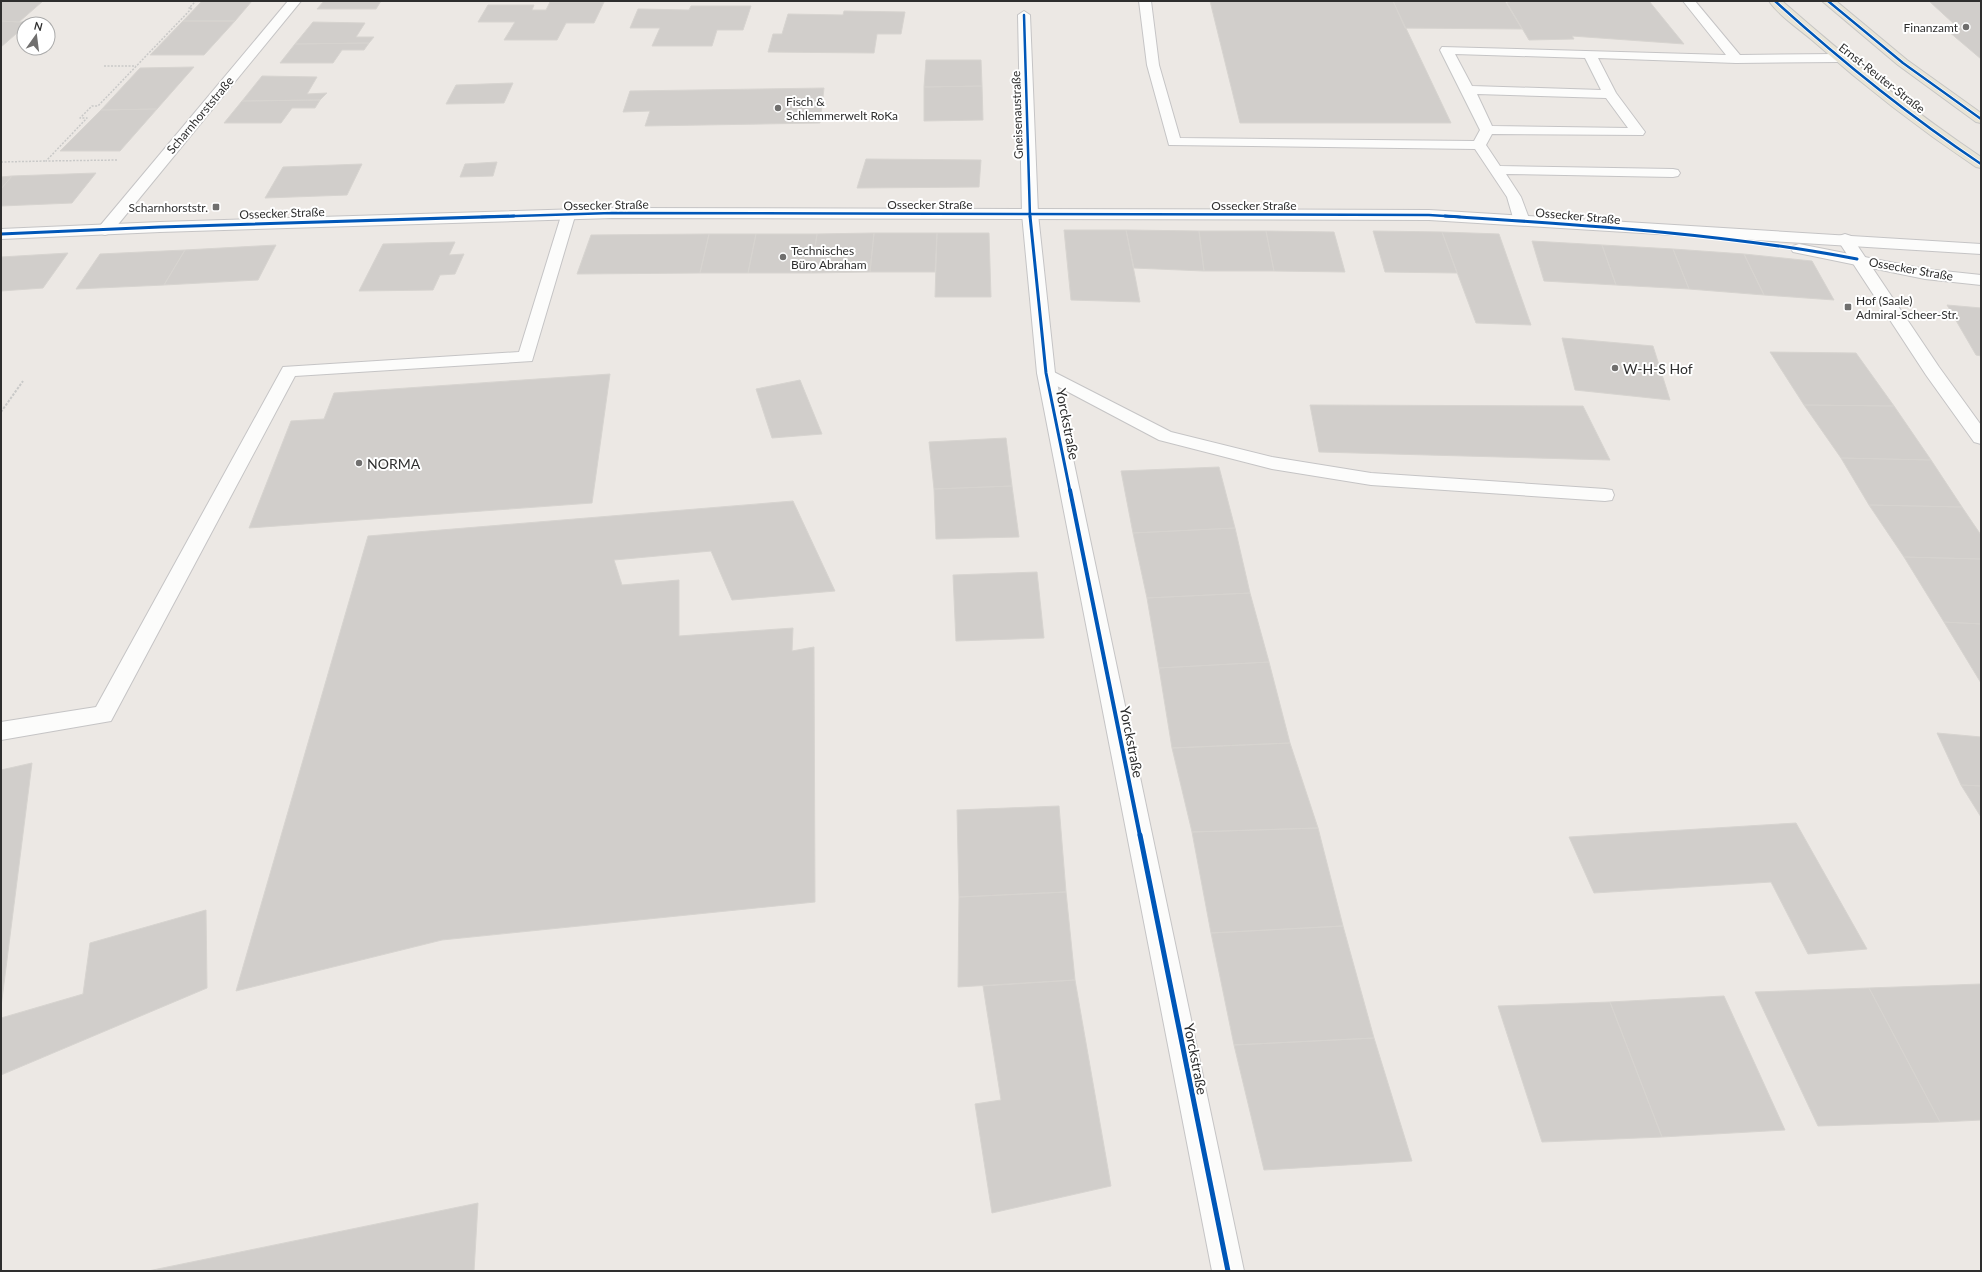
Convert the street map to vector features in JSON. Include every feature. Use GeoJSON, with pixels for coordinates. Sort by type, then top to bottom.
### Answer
{"type":"FeatureCollection","features":[{"type":"Feature","properties":{"kind":"main road","name":"Ernst-Reuter-Straße"},"geometry":{"type":"LineString","coordinates":[[1775,1],[1838,58],[1910,114],[1981,164]]}},
{"type":"Feature","properties":{"kind":"main road","name":"Ernst-Reuter-Straße"},"geometry":{"type":"LineString","coordinates":[[1828,1],[1885,50],[1948,98],[1981,119]]}},
{"type":"Feature","properties":{"kind":"street","name":"Scharnhorststraße"},"geometry":{"type":"LineString","coordinates":[[104,230],[295,1]]}},
{"type":"Feature","properties":{"kind":"street","name":"Gneisenaustraße"},"geometry":{"type":"LineString","coordinates":[[1024,15],[1030,214]]}},
{"type":"Feature","properties":{"kind":"street","name":"Ossecker Straße"},"geometry":{"type":"LineString","coordinates":[[1,234],[568,216],[612,213],[1429,215],[1580,225],[1845,239],[1981,249]]}},
{"type":"Feature","properties":{"kind":"street","name":"Yorckstraße"},"geometry":{"type":"LineString","coordinates":[[1030,214],[1046,373],[1228,1271]]}},
{"type":"Feature","properties":{"kind":"street","name":"Ossecker Straße"},"geometry":{"type":"LineString","coordinates":[[1580,225],[1698,236],[1815,251],[1926,274],[1981,280]]}},
{"type":"Feature","properties":{"kind":"street"},"geometry":{"type":"LineString","coordinates":[[1845,239],[1932,371],[1981,438]]}},
{"type":"Feature","properties":{"kind":"lane"},"geometry":{"type":"LineString","coordinates":[[1145,1],[1153,65],[1174,142],[1479,145]]}},
{"type":"Feature","properties":{"kind":"lane"},"geometry":{"type":"LineString","coordinates":[[1690,1],[1736,58]]}},
{"type":"Feature","properties":{"kind":"lane"},"geometry":{"type":"LineString","coordinates":[[1487,130],[1468,90],[1446,50],[1736,58],[1838,58]]}},
{"type":"Feature","properties":{"kind":"lane"},"geometry":{"type":"LineString","coordinates":[[1487,130],[1638,132],[1610,94],[1589,54]]}},
{"type":"Feature","properties":{"kind":"lane"},"geometry":{"type":"LineString","coordinates":[[1468,90],[1610,94]]}},
{"type":"Feature","properties":{"kind":"lane"},"geometry":{"type":"LineString","coordinates":[[1479,145],[1487,130]]}},
{"type":"Feature","properties":{"kind":"lane"},"geometry":{"type":"LineString","coordinates":[[1479,145],[1514,197],[1522,221]]}},
{"type":"Feature","properties":{"kind":"lane"},"geometry":{"type":"LineString","coordinates":[[1496,170],[1673,173]]}},
{"type":"Feature","properties":{"kind":"lane"},"geometry":{"type":"LineString","coordinates":[[1,731],[103,715],[289,372],[526,357],[568,216]]}},
{"type":"Feature","properties":{"kind":"lane"},"geometry":{"type":"LineString","coordinates":[[1046,373],[1165,436],[1272,463],[1371,479],[1605,495]]}},
{"type":"Feature","properties":{"kind":"path"},"geometry":{"type":"LineString","coordinates":[[46,161],[87,118],[80,118],[92,106],[98,106],[192,8],[189,8],[196,1]]}},
{"type":"Feature","properties":{"kind":"path"},"geometry":{"type":"LineString","coordinates":[[104,66],[136,66]]}},
{"type":"Feature","properties":{"kind":"path"},"geometry":{"type":"LineString","coordinates":[[1,162],[163,160]]}},
{"type":"Feature","properties":{"kind":"path"},"geometry":{"type":"LineString","coordinates":[[1,412],[23,381]]}},
{"type":"Feature","properties":{"kind":"building"},"geometry":{"type":"Polygon","coordinates":[[[1,1],[43,1],[26,16],[16,16],[16,22],[1,21],[1,1]]]}},
{"type":"Feature","properties":{"kind":"building"},"geometry":{"type":"Polygon","coordinates":[[[202,1],[252,1],[235,21],[183,21],[202,1]]]}},
{"type":"Feature","properties":{"kind":"building"},"geometry":{"type":"Polygon","coordinates":[[[324,1],[381,1],[376,9],[317,9],[324,1]]]}},
{"type":"Feature","properties":{"kind":"building"},"geometry":{"type":"Polygon","coordinates":[[[1210,1],[1393,1],[1451,123],[1240,123],[1210,1]]]}},
{"type":"Feature","properties":{"kind":"building"},"geometry":{"type":"Polygon","coordinates":[[[1393,1],[1505,1],[1522,29],[1405,28],[1393,1]]]}},
{"type":"Feature","properties":{"kind":"building"},"geometry":{"type":"Polygon","coordinates":[[[1512,1],[1649,1],[1684,44],[1572,36],[1574,39],[1529,40],[1507,3],[1512,1]]]}},
{"type":"Feature","properties":{"kind":"building","name":"Finanzamt"},"geometry":{"type":"Polygon","coordinates":[[[1929,1],[1981,1],[1981,59],[1948,31],[1954,24],[1929,1]]]}},
{"type":"Feature","properties":{"kind":"building"},"geometry":{"type":"Polygon","coordinates":[[[550,2],[604,2],[594,23],[566,23],[557,40],[504,40],[515,22],[478,22],[488,5],[534,5],[532,10],[546,10],[550,2]]]}},
{"type":"Feature","properties":{"kind":"building"},"geometry":{"type":"Polygon","coordinates":[[[691,6],[751,6],[743,30],[717,30],[712,46],[652,46],[660,28],[630,28],[638,9],[689,10],[691,6]]]}},
{"type":"Feature","properties":{"kind":"building"},"geometry":{"type":"Polygon","coordinates":[[[844,11],[905,12],[901,34],[877,34],[874,53],[768,52],[773,34],[782,34],[788,14],[843,15],[844,11]]]}},
{"type":"Feature","properties":{"kind":"building"},"geometry":{"type":"Polygon","coordinates":[[[1,21],[16,22],[16,34],[1,47],[1,21]]]}},
{"type":"Feature","properties":{"kind":"building"},"geometry":{"type":"Polygon","coordinates":[[[183,21],[235,21],[204,55],[150,55],[183,21]]]}},
{"type":"Feature","properties":{"kind":"building"},"geometry":{"type":"Polygon","coordinates":[[[313,22],[365,23],[356,37],[374,37],[369,43],[295,44],[313,22]]]}},
{"type":"Feature","properties":{"kind":"building"},"geometry":{"type":"Polygon","coordinates":[[[369,43],[364,50],[342,50],[333,63],[280,63],[295,44],[369,43]]]}},
{"type":"Feature","properties":{"kind":"building"},"geometry":{"type":"Polygon","coordinates":[[[926,60],[981,60],[982,86],[924,87],[926,60]]]}},
{"type":"Feature","properties":{"kind":"building"},"geometry":{"type":"Polygon","coordinates":[[[194,67],[157,109],[101,110],[140,68],[194,67]]]}},
{"type":"Feature","properties":{"kind":"building"},"geometry":{"type":"Polygon","coordinates":[[[262,76],[317,77],[307,94],[327,93],[320,100],[242,101],[262,76]]]}},
{"type":"Feature","properties":{"kind":"building"},"geometry":{"type":"Polygon","coordinates":[[[513,83],[504,103],[446,104],[456,85],[513,83]]]}},
{"type":"Feature","properties":{"kind":"building"},"geometry":{"type":"Polygon","coordinates":[[[982,86],[983,120],[924,121],[924,87],[982,86]]]}},
{"type":"Feature","properties":{"kind":"building"},"geometry":{"type":"Polygon","coordinates":[[[824,88],[820,123],[645,126],[650,111],[623,112],[630,91],[824,88]]]}},
{"type":"Feature","properties":{"kind":"building"},"geometry":{"type":"Polygon","coordinates":[[[320,100],[315,108],[292,108],[281,123],[224,123],[242,101],[320,100]]]}},
{"type":"Feature","properties":{"kind":"building"},"geometry":{"type":"Polygon","coordinates":[[[157,109],[120,151],[60,151],[101,110],[157,109]]]}},
{"type":"Feature","properties":{"kind":"building"},"geometry":{"type":"Polygon","coordinates":[[[866,159],[981,160],[979,187],[857,188],[866,159]]]}},
{"type":"Feature","properties":{"kind":"building"},"geometry":{"type":"Polygon","coordinates":[[[497,162],[493,176],[460,177],[465,164],[497,162]]]}},
{"type":"Feature","properties":{"kind":"building"},"geometry":{"type":"Polygon","coordinates":[[[362,164],[347,195],[265,198],[283,167],[362,164]]]}},
{"type":"Feature","properties":{"kind":"building"},"geometry":{"type":"Polygon","coordinates":[[[96,173],[72,203],[1,206],[1,189],[12,176],[96,173]]]}},
{"type":"Feature","properties":{"kind":"building"},"geometry":{"type":"Polygon","coordinates":[[[12,176],[1,189],[1,177],[12,176]]]}},
{"type":"Feature","properties":{"kind":"building"},"geometry":{"type":"Polygon","coordinates":[[[1064,230],[1126,230],[1140,302],[1071,300],[1064,230]]]}},
{"type":"Feature","properties":{"kind":"building"},"geometry":{"type":"Polygon","coordinates":[[[1126,230],[1199,231],[1204,271],[1134,268],[1126,230]]]}},
{"type":"Feature","properties":{"kind":"building"},"geometry":{"type":"Polygon","coordinates":[[[1199,231],[1266,231],[1274,271],[1204,271],[1199,231]]]}},
{"type":"Feature","properties":{"kind":"building"},"geometry":{"type":"Polygon","coordinates":[[[1266,231],[1334,232],[1345,272],[1274,271],[1266,231]]]}},
{"type":"Feature","properties":{"kind":"building"},"geometry":{"type":"Polygon","coordinates":[[[1373,231],[1442,232],[1457,273],[1385,272],[1373,231]]]}},
{"type":"Feature","properties":{"kind":"building"},"geometry":{"type":"Polygon","coordinates":[[[1442,232],[1499,234],[1531,325],[1476,323],[1442,232]]]}},
{"type":"Feature","properties":{"kind":"building"},"geometry":{"type":"Polygon","coordinates":[[[874,233],[937,233],[935,272],[870,272],[874,233]]]}},
{"type":"Feature","properties":{"kind":"building"},"geometry":{"type":"Polygon","coordinates":[[[874,233],[870,272],[811,273],[817,234],[874,233]]]}},
{"type":"Feature","properties":{"kind":"building"},"geometry":{"type":"Polygon","coordinates":[[[937,233],[989,233],[991,297],[935,297],[937,233]]]}},
{"type":"Feature","properties":{"kind":"building"},"geometry":{"type":"Polygon","coordinates":[[[709,234],[700,273],[577,274],[591,235],[709,234]]]}},
{"type":"Feature","properties":{"kind":"building"},"geometry":{"type":"Polygon","coordinates":[[[709,234],[756,234],[748,273],[700,273],[709,234]]]}},
{"type":"Feature","properties":{"kind":"building"},"geometry":{"type":"Polygon","coordinates":[[[756,234],[817,234],[811,273],[748,273],[756,234]]]}},
{"type":"Feature","properties":{"kind":"building"},"geometry":{"type":"Polygon","coordinates":[[[1532,241],[1602,245],[1616,285],[1544,281],[1532,241]]]}},
{"type":"Feature","properties":{"kind":"building"},"geometry":{"type":"Polygon","coordinates":[[[455,242],[449,255],[464,254],[455,274],[440,275],[433,290],[359,291],[383,244],[455,242]]]}},
{"type":"Feature","properties":{"kind":"building"},"geometry":{"type":"Polygon","coordinates":[[[276,245],[258,280],[164,285],[185,250],[276,245]]]}},
{"type":"Feature","properties":{"kind":"building"},"geometry":{"type":"Polygon","coordinates":[[[1602,245],[1673,249],[1689,289],[1616,285],[1602,245]]]}},
{"type":"Feature","properties":{"kind":"building"},"geometry":{"type":"Polygon","coordinates":[[[1673,249],[1744,254],[1764,295],[1689,289],[1673,249]]]}},
{"type":"Feature","properties":{"kind":"building"},"geometry":{"type":"Polygon","coordinates":[[[185,250],[164,285],[76,289],[100,254],[185,250]]]}},
{"type":"Feature","properties":{"kind":"building"},"geometry":{"type":"Polygon","coordinates":[[[68,253],[43,288],[1,291],[1,257],[68,253]]]}},
{"type":"Feature","properties":{"kind":"building"},"geometry":{"type":"Polygon","coordinates":[[[1744,254],[1812,261],[1834,300],[1764,295],[1744,254]]]}},
{"type":"Feature","properties":{"kind":"building"},"geometry":{"type":"Polygon","coordinates":[[[1947,305],[1981,308],[1981,356],[1976,355],[1947,305]]]}},
{"type":"Feature","properties":{"kind":"building","name":"W-H-S Hof"},"geometry":{"type":"Polygon","coordinates":[[[1562,338],[1653,346],[1670,400],[1575,390],[1562,338]]]}},
{"type":"Feature","properties":{"kind":"building"},"geometry":{"type":"Polygon","coordinates":[[[1770,352],[1856,353],[1894,406],[1804,405],[1770,352]]]}},
{"type":"Feature","properties":{"kind":"building"},"geometry":{"type":"Polygon","coordinates":[[[610,374],[592,503],[249,528],[291,421],[324,419],[334,393],[610,374]]]}},
{"type":"Feature","properties":{"kind":"building"},"geometry":{"type":"Polygon","coordinates":[[[800,380],[822,434],[772,438],[756,389],[800,380]]]}},
{"type":"Feature","properties":{"kind":"building"},"geometry":{"type":"Polygon","coordinates":[[[1310,405],[1583,406],[1610,460],[1319,452],[1310,405]]]}},
{"type":"Feature","properties":{"kind":"building"},"geometry":{"type":"Polygon","coordinates":[[[1804,405],[1894,406],[1931,460],[1841,458],[1804,405]]]}},
{"type":"Feature","properties":{"kind":"building"},"geometry":{"type":"Polygon","coordinates":[[[1006,438],[1012,486],[934,489],[929,442],[1006,438]]]}},
{"type":"Feature","properties":{"kind":"building"},"geometry":{"type":"Polygon","coordinates":[[[1841,458],[1931,460],[1962,507],[1869,505],[1841,458]]]}},
{"type":"Feature","properties":{"kind":"building"},"geometry":{"type":"Polygon","coordinates":[[[1219,467],[1235,528],[1133,533],[1121,471],[1219,467]]]}},
{"type":"Feature","properties":{"kind":"building"},"geometry":{"type":"Polygon","coordinates":[[[1012,486],[1019,537],[936,539],[934,489],[1012,486]]]}},
{"type":"Feature","properties":{"kind":"building"},"geometry":{"type":"Polygon","coordinates":[[[793,501],[835,591],[732,600],[711,551],[614,560],[622,585],[679,580],[679,636],[793,628],[792,651],[814,647],[815,902],[442,940],[236,991],[368,536],[793,501]]]}},
{"type":"Feature","properties":{"kind":"building"},"geometry":{"type":"Polygon","coordinates":[[[1869,505],[1962,507],[1981,535],[1981,559],[1904,557],[1869,505]]]}},
{"type":"Feature","properties":{"kind":"building"},"geometry":{"type":"Polygon","coordinates":[[[1235,528],[1250,593],[1147,598],[1133,533],[1235,528]]]}},
{"type":"Feature","properties":{"kind":"building"},"geometry":{"type":"Polygon","coordinates":[[[1904,557],[1981,559],[1981,624],[1944,622],[1904,557]]]}},
{"type":"Feature","properties":{"kind":"building"},"geometry":{"type":"Polygon","coordinates":[[[1037,572],[1044,638],[956,641],[953,575],[1037,572]]]}},
{"type":"Feature","properties":{"kind":"building"},"geometry":{"type":"Polygon","coordinates":[[[1250,593],[1269,662],[1159,668],[1147,598],[1250,593]]]}},
{"type":"Feature","properties":{"kind":"building"},"geometry":{"type":"Polygon","coordinates":[[[1944,622],[1981,624],[1981,683],[1944,622]]]}},
{"type":"Feature","properties":{"kind":"building"},"geometry":{"type":"Polygon","coordinates":[[[1269,662],[1290,743],[1172,748],[1159,668],[1269,662]]]}},
{"type":"Feature","properties":{"kind":"building"},"geometry":{"type":"Polygon","coordinates":[[[1937,733],[1981,737],[1981,786],[1961,785],[1937,733]]]}},
{"type":"Feature","properties":{"kind":"building"},"geometry":{"type":"Polygon","coordinates":[[[1290,743],[1318,828],[1192,832],[1172,748],[1290,743]]]}},
{"type":"Feature","properties":{"kind":"building"},"geometry":{"type":"Polygon","coordinates":[[[32,763],[1,1007],[1,770],[32,763]]]}},
{"type":"Feature","properties":{"kind":"building"},"geometry":{"type":"Polygon","coordinates":[[[1961,785],[1981,786],[1981,817],[1961,785]]]}},
{"type":"Feature","properties":{"kind":"building"},"geometry":{"type":"Polygon","coordinates":[[[1059,806],[1066,892],[959,897],[957,810],[1059,806]]]}},
{"type":"Feature","properties":{"kind":"building"},"geometry":{"type":"Polygon","coordinates":[[[1796,823],[1867,949],[1808,954],[1771,882],[1594,893],[1569,837],[1796,823]]]}},
{"type":"Feature","properties":{"kind":"building"},"geometry":{"type":"Polygon","coordinates":[[[1318,828],[1343,926],[1211,933],[1192,832],[1318,828]]]}},
{"type":"Feature","properties":{"kind":"building"},"geometry":{"type":"Polygon","coordinates":[[[1066,892],[1075,980],[958,987],[959,897],[1066,892]]]}},
{"type":"Feature","properties":{"kind":"building"},"geometry":{"type":"Polygon","coordinates":[[[206,910],[207,988],[1,1075],[1,1018],[83,994],[90,943],[206,910]]]}},
{"type":"Feature","properties":{"kind":"building"},"geometry":{"type":"Polygon","coordinates":[[[1343,926],[1374,1038],[1234,1045],[1211,933],[1343,926]]]}},
{"type":"Feature","properties":{"kind":"building"},"geometry":{"type":"Polygon","coordinates":[[[1075,980],[1111,1186],[992,1213],[975,1104],[1001,1100],[983,986],[1075,980]]]}},
{"type":"Feature","properties":{"kind":"building"},"geometry":{"type":"Polygon","coordinates":[[[1981,984],[1981,1120],[1940,1122],[1869,988],[1981,984]]]}},
{"type":"Feature","properties":{"kind":"building"},"geometry":{"type":"Polygon","coordinates":[[[1869,988],[1940,1122],[1818,1126],[1755,992],[1869,988]]]}},
{"type":"Feature","properties":{"kind":"building"},"geometry":{"type":"Polygon","coordinates":[[[1724,996],[1785,1130],[1662,1137],[1610,1002],[1724,996]]]}},
{"type":"Feature","properties":{"kind":"building"},"geometry":{"type":"Polygon","coordinates":[[[1610,1002],[1662,1137],[1542,1142],[1498,1006],[1610,1002]]]}},
{"type":"Feature","properties":{"kind":"building"},"geometry":{"type":"Polygon","coordinates":[[[1374,1038],[1412,1161],[1264,1170],[1234,1045],[1374,1038]]]}},
{"type":"Feature","properties":{"kind":"building"},"geometry":{"type":"Polygon","coordinates":[[[478,1203],[474,1271],[148,1271],[478,1203]]]}},
{"type":"Feature","properties":{"kind":"cycle path"},"geometry":{"type":"LineString","coordinates":[[1775,1],[1824,45],[1875,87],[1927,127],[1981,164]]}},
{"type":"Feature","properties":{"kind":"cycle path"},"geometry":{"type":"LineString","coordinates":[[1828,1],[1903,63],[1941,92],[1981,119]]}},
{"type":"Feature","properties":{"kind":"cycle path"},"geometry":{"type":"LineString","coordinates":[[1024,15],[1030,214],[1046,373],[1228,1271]]}},
{"type":"Feature","properties":{"kind":"cycle path"},"geometry":{"type":"LineString","coordinates":[[1,234],[160,227],[612,213],[1429,215],[1580,225],[1698,236],[1815,251],[1857,259]]}},
{"type":"Feature","properties":{"kind":"place","name":"Finanzamt"},"geometry":{"type":"Point","coordinates":[1966,27]}},
{"type":"Feature","properties":{"kind":"place","name":"Fisch & Schlemmerwelt RoKa"},"geometry":{"type":"Point","coordinates":[778,108]}},
{"type":"Feature","properties":{"kind":"place","name":"Scharnhorststr."},"geometry":{"type":"Point","coordinates":[216,207]}},
{"type":"Feature","properties":{"kind":"place","name":"Technisches Büro Abraham"},"geometry":{"type":"Point","coordinates":[783,257]}},
{"type":"Feature","properties":{"kind":"place","name":"Hof (Saale) Admiral-Scheer-Str."},"geometry":{"type":"Point","coordinates":[1848,307]}},
{"type":"Feature","properties":{"kind":"place","name":"W-H-S Hof"},"geometry":{"type":"Point","coordinates":[1615,368]}},
{"type":"Feature","properties":{"kind":"place","name":"NORMA"},"geometry":{"type":"Point","coordinates":[359,463]}}]}
